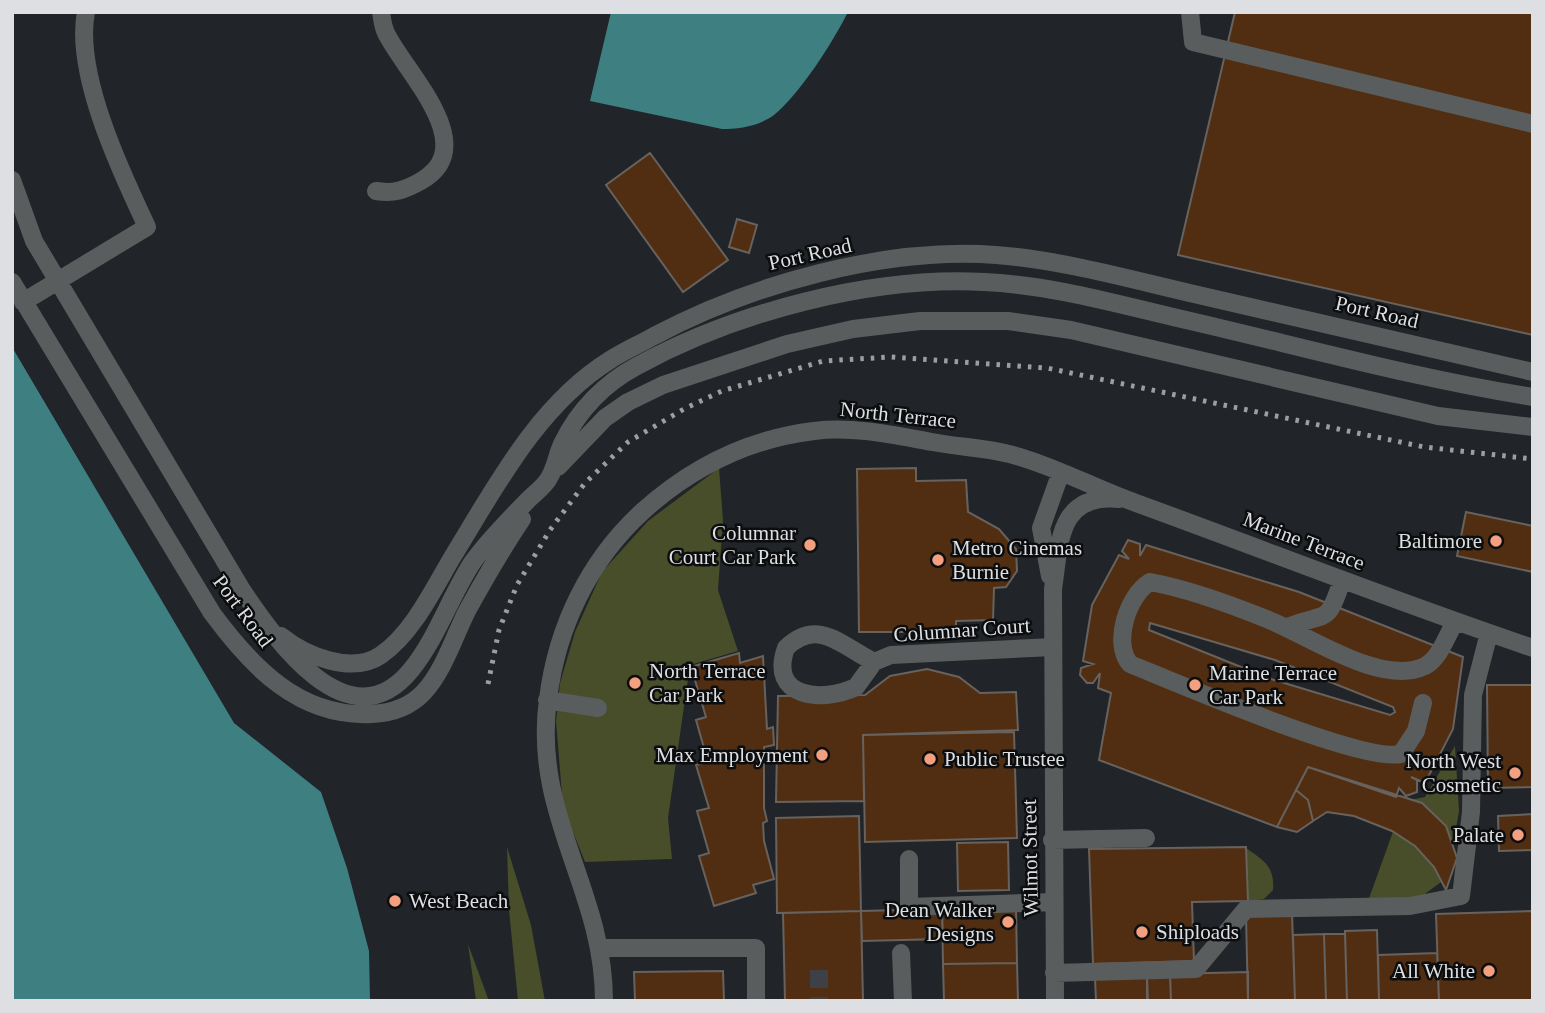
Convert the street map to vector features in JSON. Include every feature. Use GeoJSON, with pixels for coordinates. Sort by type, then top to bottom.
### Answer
{"type":"FeatureCollection","features":[{"type":"Feature","properties":{"kind":"street"},"geometry":{"type":"LineString","coordinates":[[23,302],[147,227],[117,163],[101,116],[89,66],[86,12]]}},
{"type":"Feature","properties":{"kind":"street"},"geometry":{"type":"LineString","coordinates":[[376,191],[393,194],[431,176],[445,151],[441,121],[386,32],[381,12]]}},
{"type":"Feature","properties":{"kind":"street"},"geometry":{"type":"LineString","coordinates":[[1190,12],[1193,42],[1533,124]]}},
{"type":"Feature","properties":{"kind":"street","name":"Port Road"},"geometry":{"type":"LineString","coordinates":[[12,180],[34,241],[262,620],[298,664],[327,685],[357,695],[385,692],[413,668],[480,554],[583,438],[605,418],[628,402],[663,385],[727,361],[787,344],[853,329],[920,321],[1008,321],[1071,330],[1438,416],[1533,427]]}},
{"type":"Feature","properties":{"kind":"street","name":"Port Road"},"geometry":{"type":"LineString","coordinates":[[262,620],[291,644],[317,656],[345,663],[366,663],[384,654],[419,610],[533,433],[585,379],[609,360],[728,301],[790,280],[860,265],[923,258],[994,255],[1051,263],[1533,372]]}},
{"type":"Feature","properties":{"kind":"street","name":"Port Road"},"geometry":{"type":"LineString","coordinates":[[12,282],[212,613],[262,673],[292,695],[327,710],[381,714],[399,710],[423,692],[505,545],[549,478],[561,444],[581,412],[608,386],[635,367],[746,318],[868,289],[924,283],[982,282],[1048,288],[1438,378],[1533,397]]}},
{"type":"Feature","properties":{"kind":"street","name":"North Terrace"},"geometry":{"type":"LineString","coordinates":[[604,1001],[600,948],[594,917],[569,856],[549,787],[545,738],[547,700],[570,612],[600,560],[618,536],[660,496],[717,458],[777,438],[816,431],[848,430],[986,448],[1061,472]]}},
{"type":"Feature","properties":{"kind":"street","name":"Marine Terrace"},"geometry":{"type":"LineString","coordinates":[[1061,472],[1342,580],[1533,648]]}},
{"type":"Feature","properties":{"kind":"street","name":"Wilmot Street"},"geometry":{"type":"LineString","coordinates":[[1053,589],[1041,528],[1061,472]]}},
{"type":"Feature","properties":{"kind":"street","name":"Wilmot Street"},"geometry":{"type":"LineString","coordinates":[[1055,1001],[1052,840],[1053,589],[1061,531],[1069,515],[1095,500],[1116,498],[1131,501]]}},
{"type":"Feature","properties":{"kind":"street"},"geometry":{"type":"LineString","coordinates":[[1287,627],[1308,619],[1324,618],[1332,611],[1342,580]]}},
{"type":"Feature","properties":{"kind":"street"},"geometry":{"type":"LineString","coordinates":[[1423,703],[1416,730],[1407,748],[1401,754],[1390,757],[1246,710],[1130,664],[1122,646],[1123,625],[1134,603],[1150,582],[1287,627],[1333,651],[1378,668],[1402,671],[1417,669],[1435,658],[1455,622]]}},
{"type":"Feature","properties":{"kind":"street","name":"Columnar Court"},"geometry":{"type":"LineString","coordinates":[[874,662],[827,635],[816,632],[800,636],[786,648],[783,669],[793,690],[805,695],[819,695],[856,687],[874,662],[891,655],[1053,647]]}},
{"type":"Feature","properties":{"kind":"street"},"geometry":{"type":"LineString","coordinates":[[1054,973],[1196,969],[1246,909],[1410,906],[1461,896],[1471,812],[1473,695],[1489,633]]}},
{"type":"Feature","properties":{"kind":"street"},"geometry":{"type":"LineString","coordinates":[[547,700],[598,708]]}},
{"type":"Feature","properties":{"kind":"street"},"geometry":{"type":"LineString","coordinates":[[1052,840],[1146,838]]}},
{"type":"Feature","properties":{"kind":"street"},"geometry":{"type":"LineString","coordinates":[[909,859],[909,907],[1053,902]]}},
{"type":"Feature","properties":{"kind":"street"},"geometry":{"type":"LineString","coordinates":[[600,948],[756,948],[756,1001]]}},
{"type":"Feature","properties":{"kind":"street"},"geometry":{"type":"LineString","coordinates":[[901,953],[902,1001]]}},
{"type":"Feature","properties":{"kind":"green space"},"geometry":{"type":"Polygon","coordinates":[[[719,468],[723,520],[718,590],[738,651],[690,665],[668,818],[672,859],[585,862],[563,807],[556,721],[560,683],[575,632],[602,572],[648,521],[719,468]]]}},
{"type":"Feature","properties":{"kind":"green space"},"geometry":{"type":"Polygon","coordinates":[[[1455,746],[1459,811],[1448,877],[1418,899],[1368,901],[1404,801],[1425,797],[1455,746]]]}},
{"type":"Feature","properties":{"kind":"green space"},"geometry":{"type":"Polygon","coordinates":[[[507,847],[531,925],[545,1001],[518,1001],[509,910],[507,847]]]}},
{"type":"Feature","properties":{"kind":"green space"},"geometry":{"type":"Polygon","coordinates":[[[1246,848],[1263,860],[1270,869],[1273,890],[1264,899],[1248,901],[1246,848]]]}},
{"type":"Feature","properties":{"kind":"green space"},"geometry":{"type":"Polygon","coordinates":[[[468,944],[489,1001],[476,1001],[468,944]]]}},
{"type":"Feature","properties":{"kind":"water"},"geometry":{"type":"Polygon","coordinates":[[[611,12],[848,12],[815,67],[784,106],[768,119],[755,124],[722,129],[590,101],[611,12]]]}},
{"type":"Feature","properties":{"kind":"water"},"geometry":{"type":"Polygon","coordinates":[[[12,347],[234,723],[321,792],[347,868],[369,951],[370,1001],[12,1001],[12,347]]]}},
{"type":"Feature","properties":{"kind":"building"},"geometry":{"type":"Polygon","coordinates":[[[1235,12],[1533,12],[1533,335],[1178,255],[1235,12]]]}},
{"type":"Feature","properties":{"kind":"building"},"geometry":{"type":"Polygon","coordinates":[[[650,153],[728,260],[683,292],[606,185],[650,153]]]}},
{"type":"Feature","properties":{"kind":"building"},"geometry":{"type":"Polygon","coordinates":[[[737,219],[757,225],[749,253],[729,247],[737,219]]]}},
{"type":"Feature","properties":{"kind":"building","name":"Metro Cinemas Burnie"},"geometry":{"type":"Polygon","coordinates":[[[916,468],[916,481],[966,480],[968,512],[999,529],[1016,549],[1017,571],[1006,587],[994,588],[993,620],[956,621],[956,632],[859,632],[857,469],[916,468]]]}},
{"type":"Feature","properties":{"kind":"building","name":"Baltimore"},"geometry":{"type":"Polygon","coordinates":[[[1466,512],[1533,526],[1533,572],[1457,556],[1466,512]]]}},
{"type":"Feature","properties":{"kind":"building","name":"Marine Terrace Car Park"},"geometry":{"type":"Polygon","coordinates":[[[1128,540],[1140,544],[1140,556],[1146,545],[1299,592],[1463,657],[1453,729],[1425,783],[1411,777],[1417,780],[1417,792],[1406,796],[1399,788],[1396,797],[1308,767],[1277,827],[1099,760],[1111,693],[1098,688],[1100,673],[1093,683],[1087,683],[1080,675],[1081,668],[1093,664],[1083,661],[1092,605],[1119,555],[1129,559],[1122,551],[1128,540]],[[1150,623],[1149,630],[1271,679],[1390,715],[1395,712],[1393,707],[1275,660],[1150,623]]]}},
{"type":"Feature","properties":{"kind":"building"},"geometry":{"type":"Polygon","coordinates":[[[739,653],[740,663],[763,656],[767,729],[773,727],[774,745],[764,747],[764,808],[767,821],[763,823],[764,841],[774,879],[753,885],[756,893],[714,906],[699,856],[709,853],[697,811],[709,808],[696,765],[708,762],[696,720],[706,717],[691,667],[739,653]]]}},
{"type":"Feature","properties":{"kind":"building"},"geometry":{"type":"Polygon","coordinates":[[[927,669],[959,677],[980,693],[1016,692],[1018,730],[863,735],[864,801],[776,802],[778,696],[865,695],[890,676],[927,669]]]}},
{"type":"Feature","properties":{"kind":"building"},"geometry":{"type":"Polygon","coordinates":[[[1487,685],[1533,685],[1533,787],[1488,788],[1487,685]]]}},
{"type":"Feature","properties":{"kind":"building"},"geometry":{"type":"Polygon","coordinates":[[[1014,732],[1017,838],[865,842],[863,735],[1014,732]]]}},
{"type":"Feature","properties":{"kind":"building"},"geometry":{"type":"Polygon","coordinates":[[[1308,767],[1422,803],[1446,826],[1457,858],[1446,890],[1434,867],[1415,846],[1392,831],[1354,816],[1327,812],[1313,821],[1308,800],[1296,790],[1308,767]]]}},
{"type":"Feature","properties":{"kind":"building"},"geometry":{"type":"Polygon","coordinates":[[[1296,790],[1308,800],[1313,821],[1297,832],[1277,827],[1296,790]]]}},
{"type":"Feature","properties":{"kind":"building"},"geometry":{"type":"Polygon","coordinates":[[[1533,814],[1533,850],[1499,851],[1498,816],[1533,814]]]}},
{"type":"Feature","properties":{"kind":"building"},"geometry":{"type":"Polygon","coordinates":[[[859,816],[861,911],[777,913],[776,818],[859,816]]]}},
{"type":"Feature","properties":{"kind":"building"},"geometry":{"type":"Polygon","coordinates":[[[1008,842],[1009,890],[958,891],[957,843],[1008,842]]]}},
{"type":"Feature","properties":{"kind":"building","name":"Shiploads"},"geometry":{"type":"Polygon","coordinates":[[[1246,847],[1248,901],[1192,902],[1194,961],[1093,964],[1089,849],[1246,847]]]}},
{"type":"Feature","properties":{"kind":"building"},"geometry":{"type":"Polygon","coordinates":[[[1016,908],[1017,963],[943,964],[942,909],[1016,908]]]}},
{"type":"Feature","properties":{"kind":"building"},"geometry":{"type":"Polygon","coordinates":[[[942,909],[943,939],[862,941],[861,911],[942,909]]]}},
{"type":"Feature","properties":{"kind":"building"},"geometry":{"type":"Polygon","coordinates":[[[861,911],[863,1001],[785,1001],[783,913],[861,911]]]}},
{"type":"Feature","properties":{"kind":"building"},"geometry":{"type":"Polygon","coordinates":[[[1533,911],[1533,1001],[1439,1001],[1436,914],[1533,911]]]}},
{"type":"Feature","properties":{"kind":"building"},"geometry":{"type":"Polygon","coordinates":[[[1292,914],[1295,1001],[1248,1001],[1246,916],[1292,914]]]}},
{"type":"Feature","properties":{"kind":"building"},"geometry":{"type":"Polygon","coordinates":[[[1377,930],[1379,1001],[1347,1001],[1345,931],[1377,930]]]}},
{"type":"Feature","properties":{"kind":"building"},"geometry":{"type":"Polygon","coordinates":[[[1324,934],[1345,934],[1347,1001],[1326,1001],[1324,934]]]}},
{"type":"Feature","properties":{"kind":"building"},"geometry":{"type":"Polygon","coordinates":[[[1324,934],[1326,1001],[1295,1001],[1293,935],[1324,934]]]}},
{"type":"Feature","properties":{"kind":"building"},"geometry":{"type":"Polygon","coordinates":[[[1437,953],[1439,1001],[1379,1001],[1378,955],[1437,953]]]}},
{"type":"Feature","properties":{"kind":"building"},"geometry":{"type":"Polygon","coordinates":[[[1017,963],[1018,1001],[944,1001],[943,964],[1017,963]]]}},
{"type":"Feature","properties":{"kind":"building"},"geometry":{"type":"Polygon","coordinates":[[[723,971],[724,1001],[635,1001],[634,972],[723,971]]]}},
{"type":"Feature","properties":{"kind":"building"},"geometry":{"type":"Polygon","coordinates":[[[1248,972],[1248,1001],[1171,1001],[1170,974],[1248,972]]]}},
{"type":"Feature","properties":{"kind":"building"},"geometry":{"type":"Polygon","coordinates":[[[1170,974],[1171,1001],[1147,1001],[1147,976],[1170,974]]]}},
{"type":"Feature","properties":{"kind":"building"},"geometry":{"type":"Polygon","coordinates":[[[1147,976],[1148,1001],[1096,1001],[1095,978],[1147,976]]]}},
{"type":"Feature","properties":{"kind":"tunnel"},"geometry":{"type":"LineString","coordinates":[[819,970],[819,1001]]}},
{"type":"Feature","properties":{"kind":"railway"},"geometry":{"type":"LineString","coordinates":[[488,684],[499,630],[517,585],[550,530],[585,483],[628,442],[684,409],[722,391],[823,361],[891,357],[1047,368],[1424,447],[1533,459]]}},
{"type":"Feature","properties":{"kind":"place","name":"Baltimore"},"geometry":{"type":"Point","coordinates":[1496,541]}},
{"type":"Feature","properties":{"kind":"place","name":"Columnar Court Car Park"},"geometry":{"type":"Point","coordinates":[810,545]}},
{"type":"Feature","properties":{"kind":"place","name":"Metro Cinemas Burnie"},"geometry":{"type":"Point","coordinates":[938,560]}},
{"type":"Feature","properties":{"kind":"place","name":"North Terrace Car Park"},"geometry":{"type":"Point","coordinates":[635,683]}},
{"type":"Feature","properties":{"kind":"place","name":"Marine Terrace Car Park"},"geometry":{"type":"Point","coordinates":[1195,685]}},
{"type":"Feature","properties":{"kind":"place","name":"Max Employment"},"geometry":{"type":"Point","coordinates":[822,755]}},
{"type":"Feature","properties":{"kind":"place","name":"Public Trustee"},"geometry":{"type":"Point","coordinates":[930,759]}},
{"type":"Feature","properties":{"kind":"place","name":"North West Cosmetic"},"geometry":{"type":"Point","coordinates":[1515,773]}},
{"type":"Feature","properties":{"kind":"place","name":"Palate"},"geometry":{"type":"Point","coordinates":[1518,835]}},
{"type":"Feature","properties":{"kind":"place","name":"West Beach"},"geometry":{"type":"Point","coordinates":[395,901]}},
{"type":"Feature","properties":{"kind":"place","name":"Dean Walker Designs"},"geometry":{"type":"Point","coordinates":[1008,922]}},
{"type":"Feature","properties":{"kind":"place","name":"Shiploads"},"geometry":{"type":"Point","coordinates":[1142,932]}},
{"type":"Feature","properties":{"kind":"place","name":"All White"},"geometry":{"type":"Point","coordinates":[1489,971]}}]}
